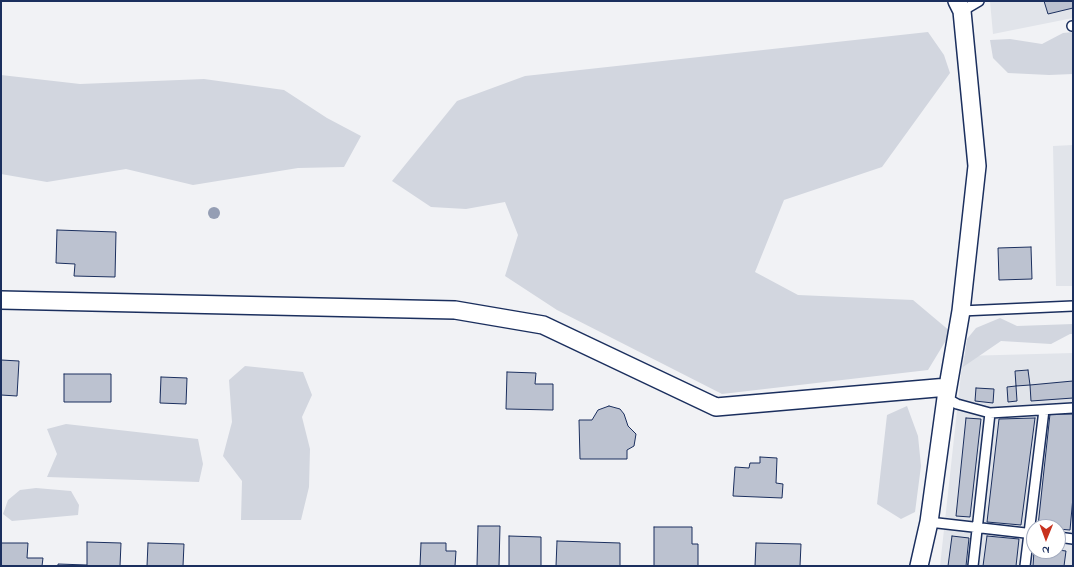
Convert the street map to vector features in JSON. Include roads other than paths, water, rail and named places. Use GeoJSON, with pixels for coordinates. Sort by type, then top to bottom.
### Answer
{"type":"FeatureCollection","features":[{"type":"Feature","properties":{"kind":"street"},"geometry":{"type":"LineString","coordinates":[[919,566],[929,522],[947,393],[961,311],[977,166],[959,6]]}},
{"type":"Feature","properties":{"kind":"street"},"geometry":{"type":"LineString","coordinates":[[1,300],[455,310],[543,325],[716,407],[947,393]]}},
{"type":"Feature","properties":{"kind":"lane"},"geometry":{"type":"LineString","coordinates":[[959,6],[979,1]]}},
{"type":"Feature","properties":{"kind":"lane"},"geometry":{"type":"LineString","coordinates":[[961,311],[1073,306]]}},
{"type":"Feature","properties":{"kind":"lane"},"geometry":{"type":"LineString","coordinates":[[947,393],[957,404],[990,413],[1073,408]]}},
{"type":"Feature","properties":{"kind":"lane"},"geometry":{"type":"LineString","coordinates":[[1033,519],[1044,410]]}},
{"type":"Feature","properties":{"kind":"lane"},"geometry":{"type":"LineString","coordinates":[[973,566],[990,413]]}},
{"type":"Feature","properties":{"kind":"lane"},"geometry":{"type":"LineString","coordinates":[[929,522],[1026,533]]}}]}
